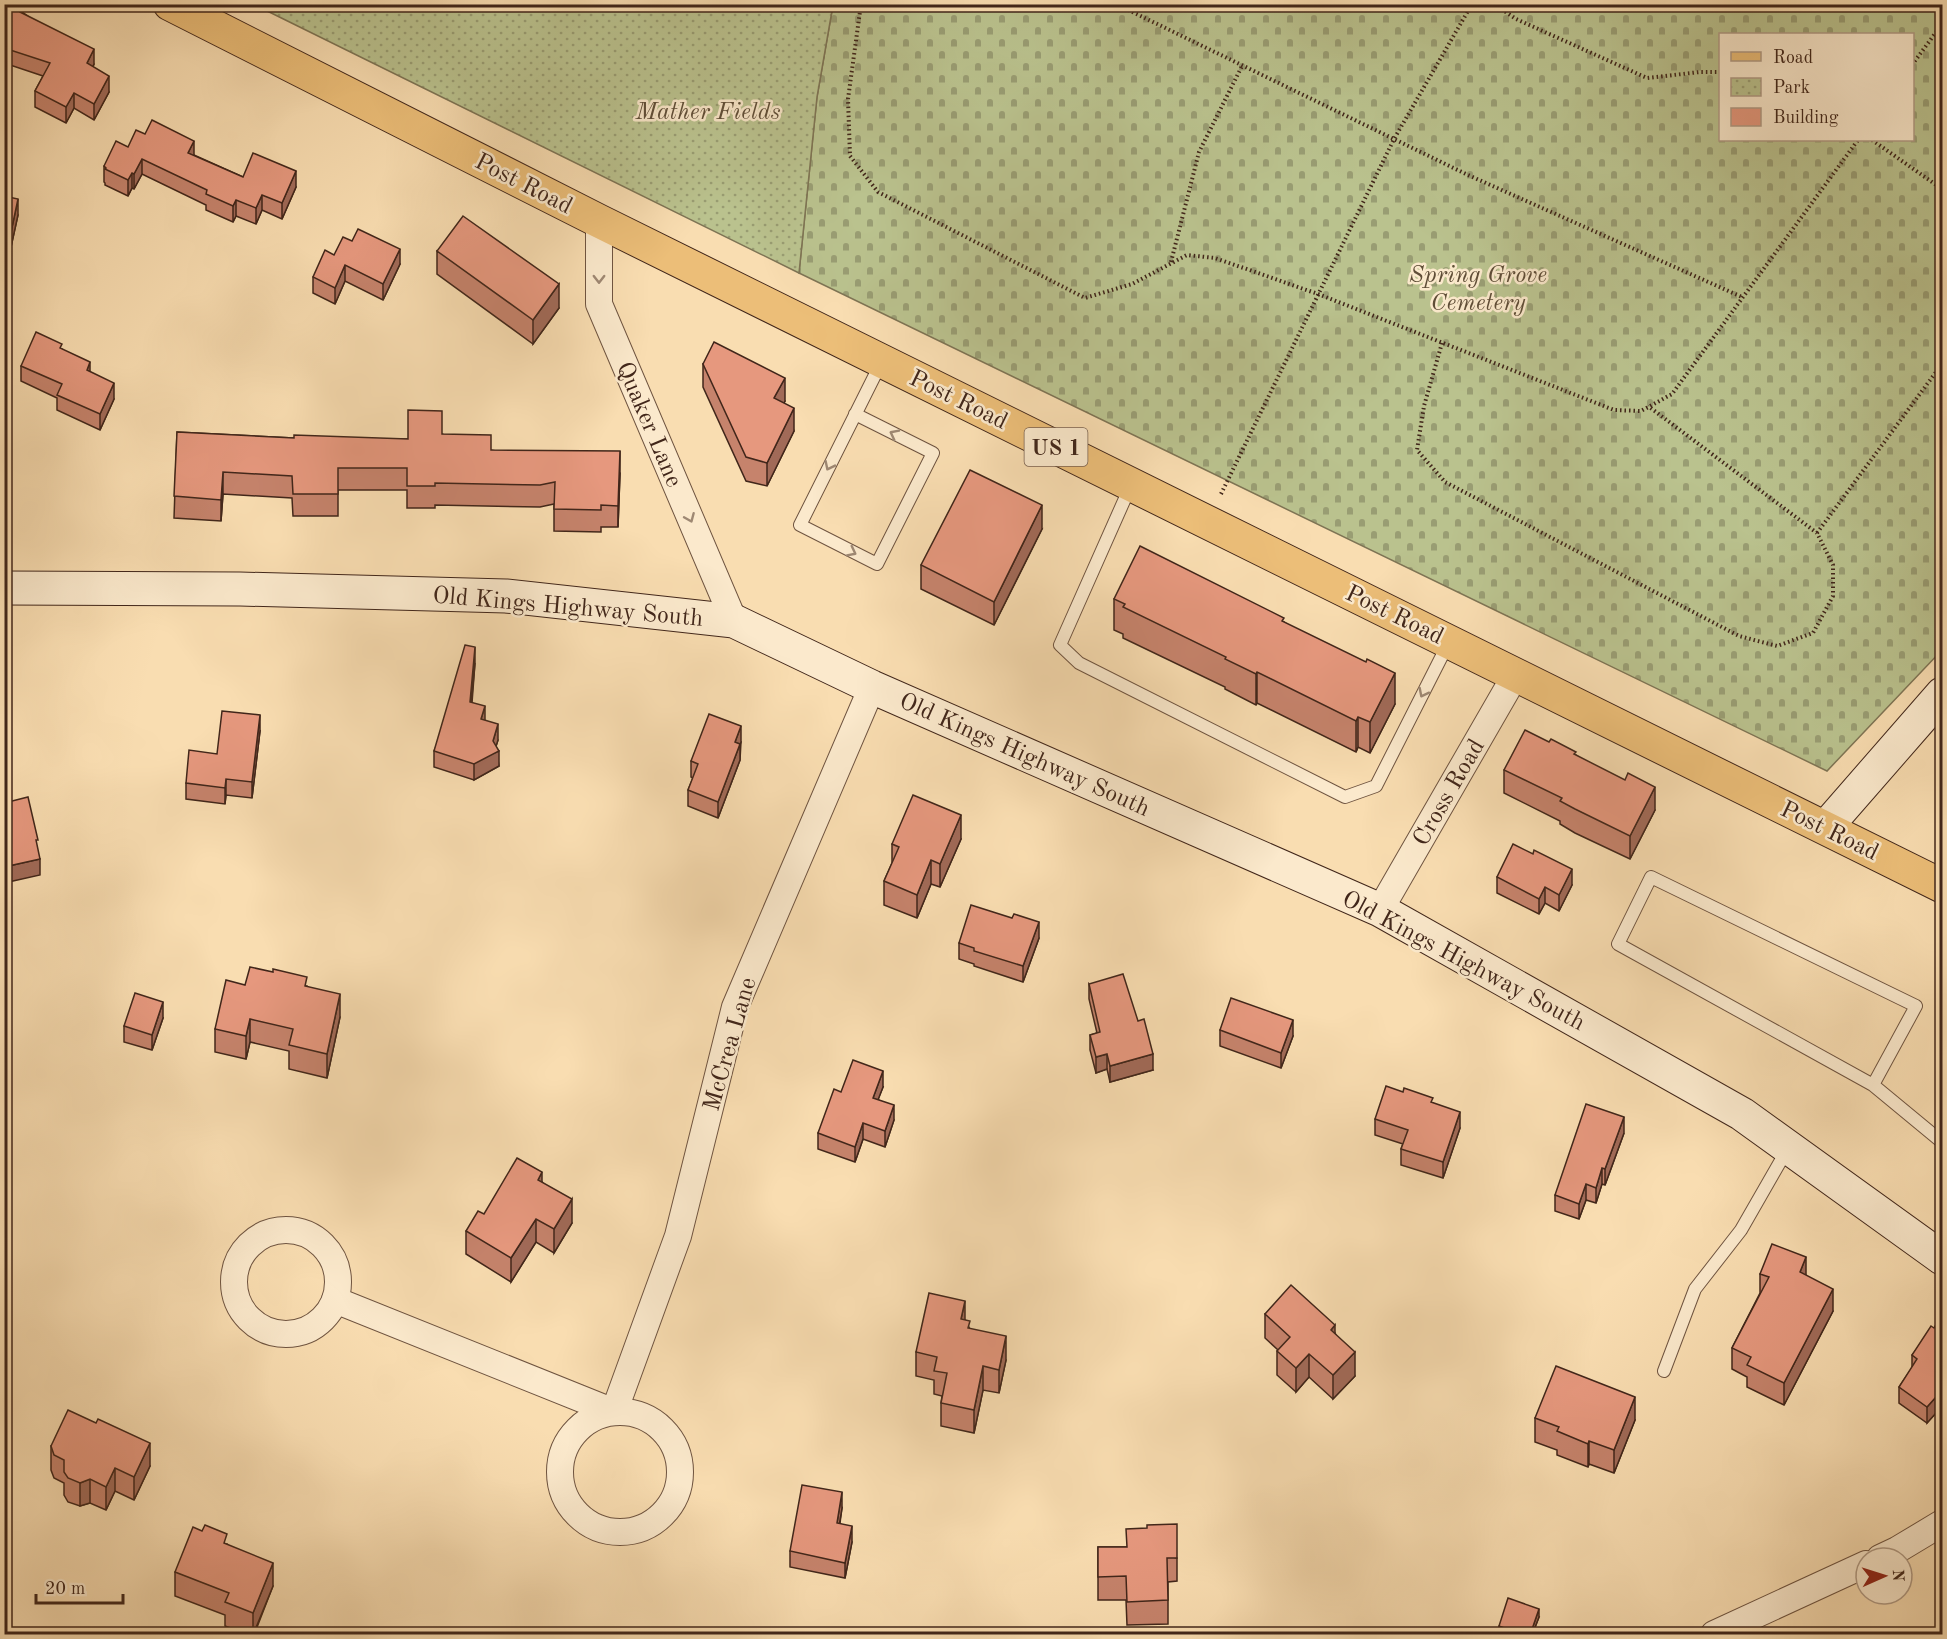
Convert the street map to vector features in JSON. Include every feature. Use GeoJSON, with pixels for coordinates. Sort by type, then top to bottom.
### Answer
{"type":"FeatureCollection","features":[{"type":"Feature","properties":{"kind":"main road","name":"Post Road"},"geometry":{"type":"LineString","coordinates":[[170,4],[599,221],[1942,886]]}},
{"type":"Feature","properties":{"kind":"street","name":"Quaker Lane"},"geometry":{"type":"LineString","coordinates":[[599,221],[599,304],[734,621]]}},
{"type":"Feature","properties":{"kind":"street","name":"Old Kings Highway South"},"geometry":{"type":"LineString","coordinates":[[4,588],[240,589],[506,597],[734,621],[872,687],[1380,909],[1742,1114],[1942,1258]]}},
{"type":"Feature","properties":{"kind":"street","name":"Cross Road"},"geometry":{"type":"LineString","coordinates":[[1380,909],[1516,674]]}},
{"type":"Feature","properties":{"kind":"street","name":"McCrea Lane"},"geometry":{"type":"LineString","coordinates":[[614,1412],[678,1236],[735,1007],[872,687]]}},
{"type":"Feature","properties":{"kind":"street"},"geometry":{"type":"LineString","coordinates":[[1826,827],[1942,694]]}},
{"type":"Feature","properties":{"kind":"street"},"geometry":{"type":"LineString","coordinates":[[284,1230],[304,1233],[321,1243],[333,1260],[338,1280],[335,1300],[324,1317],[308,1329],[287,1334],[267,1331],[250,1320],[238,1304],[233,1284],[237,1264],[247,1246],[264,1234],[284,1230]]}},
{"type":"Feature","properties":{"kind":"street"},"geometry":{"type":"LineString","coordinates":[[335,1300],[614,1412],[638,1415],[658,1426],[673,1444],[680,1467],[677,1491],[666,1511],[647,1526],[625,1533],[601,1530],[581,1519],[566,1500],[561,1486],[562,1454],[573,1433],[592,1419],[614,1412]]}},
{"type":"Feature","properties":{"kind":"street"},"geometry":{"type":"LineString","coordinates":[[1901,1546],[1942,1523]]}},
{"type":"Feature","properties":{"kind":"street"},"geometry":{"type":"LineString","coordinates":[[1714,1635],[1854,1570]]}},
{"type":"Feature","properties":{"kind":"lane"},"geometry":{"type":"LineString","coordinates":[[855,414],[933,453],[877,564],[800,525],[855,414],[882,361]]}},
{"type":"Feature","properties":{"kind":"lane"},"geometry":{"type":"LineString","coordinates":[[1131,485],[1060,645],[1079,663],[1345,797],[1376,786],[1450,641]]}},
{"type":"Feature","properties":{"kind":"lane"},"geometry":{"type":"LineString","coordinates":[[1873,1085],[1916,1006],[1652,877],[1618,945],[1873,1085],[1942,1142]]}},
{"type":"Feature","properties":{"kind":"lane"},"geometry":{"type":"LineString","coordinates":[[1664,1371],[1695,1289],[1741,1230],[1789,1147]]}},
{"type":"Feature","properties":{"kind":"path"},"geometry":{"type":"LineString","coordinates":[[861,4],[848,99],[850,156],[878,192],[1085,298],[1132,284],[1187,255],[1215,258],[1318,294],[1614,410],[1641,411],[1672,394],[1857,141]]}},
{"type":"Feature","properties":{"kind":"path"},"geometry":{"type":"LineString","coordinates":[[1116,4],[1468,175],[1742,297]]}},
{"type":"Feature","properties":{"kind":"path"},"geometry":{"type":"LineString","coordinates":[[1207,522],[1394,138],[1472,4]]}},
{"type":"Feature","properties":{"kind":"path"},"geometry":{"type":"LineString","coordinates":[[1494,4],[1516,19],[1647,78],[1719,72]]}},
{"type":"Feature","properties":{"kind":"path"},"geometry":{"type":"LineString","coordinates":[[1914,62],[1942,24]]}},
{"type":"Feature","properties":{"kind":"path"},"geometry":{"type":"LineString","coordinates":[[1170,262],[1199,152],[1242,66]]}},
{"type":"Feature","properties":{"kind":"path"},"geometry":{"type":"LineString","coordinates":[[1873,141],[1942,189]]}},
{"type":"Feature","properties":{"kind":"path"},"geometry":{"type":"LineString","coordinates":[[1442,343],[1424,406],[1417,450],[1445,482],[1739,636],[1777,646],[1813,633],[1833,596],[1833,565],[1817,533],[1648,406]]}},
{"type":"Feature","properties":{"kind":"path"},"geometry":{"type":"LineString","coordinates":[[1817,533],[1942,364]]}},
{"type":"Feature","properties":{"kind":"green space","name":"Mather Fields"},"geometry":{"type":"Polygon","coordinates":[[[255,5],[833,5],[817,97],[799,273],[255,5]]]}},
{"type":"Feature","properties":{"kind":"green space","name":"Spring Grove Cemetery"},"geometry":{"type":"Polygon","coordinates":[[[833,5],[1942,5],[1942,650],[1827,771],[799,273],[817,97],[833,5]]]}},
{"type":"Feature","properties":{"kind":"building"},"geometry":{"type":"Polygon","coordinates":[[[4,4],[22,6],[20,12],[94,49],[87,63],[109,76],[94,104],[74,93],[66,107],[35,91],[50,63],[4,48],[4,4]]]}},
{"type":"Feature","properties":{"kind":"building"},"geometry":{"type":"Polygon","coordinates":[[[152,120],[194,141],[188,153],[243,177],[253,153],[296,171],[282,203],[262,195],[256,208],[236,200],[233,206],[206,194],[207,190],[142,159],[128,180],[105,169],[104,166],[116,141],[128,147],[136,130],[145,134],[152,120]]]}},
{"type":"Feature","properties":{"kind":"building"},"geometry":{"type":"Polygon","coordinates":[[[4,196],[18,199],[11,232],[4,230],[4,196]]]}},
{"type":"Feature","properties":{"kind":"building"},"geometry":{"type":"Polygon","coordinates":[[[463,216],[559,284],[533,320],[437,251],[463,216]]]}},
{"type":"Feature","properties":{"kind":"building"},"geometry":{"type":"Polygon","coordinates":[[[358,229],[400,249],[383,284],[345,265],[335,288],[313,277],[325,250],[334,255],[343,237],[352,241],[358,229]]]}},
{"type":"Feature","properties":{"kind":"building"},"geometry":{"type":"Polygon","coordinates":[[[36,332],[62,344],[60,348],[90,362],[87,370],[114,383],[100,414],[57,395],[62,384],[21,366],[36,332]]]}},
{"type":"Feature","properties":{"kind":"building"},"geometry":{"type":"Polygon","coordinates":[[[714,342],[785,378],[774,398],[794,408],[767,463],[746,457],[703,364],[714,342]]]}},
{"type":"Feature","properties":{"kind":"building"},"geometry":{"type":"Polygon","coordinates":[[[408,410],[442,411],[442,434],[491,435],[491,450],[620,451],[618,506],[601,505],[601,510],[554,509],[555,482],[540,485],[435,483],[435,486],[407,486],[407,468],[338,468],[338,494],[293,494],[292,476],[223,472],[221,500],[174,496],[177,432],[294,438],[294,435],[408,439],[408,410]]]}},
{"type":"Feature","properties":{"kind":"building"},"geometry":{"type":"Polygon","coordinates":[[[970,470],[1042,505],[994,602],[921,565],[970,470]]]}},
{"type":"Feature","properties":{"kind":"building"},"geometry":{"type":"Polygon","coordinates":[[[1140,546],[1284,618],[1282,621],[1366,662],[1367,659],[1395,673],[1370,722],[1358,717],[1356,721],[1257,672],[1256,674],[1225,659],[1226,657],[1123,607],[1125,604],[1114,599],[1140,546]]]}},
{"type":"Feature","properties":{"kind":"building"},"geometry":{"type":"Polygon","coordinates":[[[465,645],[475,647],[470,702],[485,706],[481,719],[498,724],[493,741],[499,751],[474,764],[434,751],[465,645]]]}},
{"type":"Feature","properties":{"kind":"building"},"geometry":{"type":"Polygon","coordinates":[[[222,711],[260,715],[252,782],[226,779],[225,788],[186,783],[189,750],[217,754],[222,711]]]}},
{"type":"Feature","properties":{"kind":"building"},"geometry":{"type":"Polygon","coordinates":[[[709,714],[741,726],[735,742],[740,744],[718,802],[688,790],[698,764],[691,761],[709,714]]]}},
{"type":"Feature","properties":{"kind":"building"},"geometry":{"type":"Polygon","coordinates":[[[1525,730],[1549,742],[1551,739],[1576,752],[1574,754],[1625,780],[1628,773],[1655,787],[1630,836],[1560,801],[1562,798],[1504,770],[1525,730]]]}},
{"type":"Feature","properties":{"kind":"building"},"geometry":{"type":"Polygon","coordinates":[[[913,795],[961,815],[940,864],[931,860],[917,895],[884,881],[899,847],[892,844],[913,795]]]}},
{"type":"Feature","properties":{"kind":"building"},"geometry":{"type":"Polygon","coordinates":[[[28,797],[40,859],[4,867],[4,803],[28,797]]]}},
{"type":"Feature","properties":{"kind":"building"},"geometry":{"type":"Polygon","coordinates":[[[1513,844],[1533,854],[1534,850],[1572,869],[1559,895],[1545,887],[1539,899],[1497,877],[1513,844]]]}},
{"type":"Feature","properties":{"kind":"building"},"geometry":{"type":"Polygon","coordinates":[[[971,905],[1012,918],[1014,914],[1039,922],[1023,966],[974,951],[974,948],[959,943],[971,905]]]}},
{"type":"Feature","properties":{"kind":"building"},"geometry":{"type":"Polygon","coordinates":[[[250,967],[273,972],[273,969],[307,977],[305,986],[340,994],[327,1054],[289,1045],[293,1029],[250,1019],[246,1036],[215,1029],[226,980],[245,985],[250,967]]]}},
{"type":"Feature","properties":{"kind":"building"},"geometry":{"type":"Polygon","coordinates":[[[1123,974],[1138,1021],[1144,1019],[1153,1054],[1110,1066],[1107,1054],[1096,1057],[1090,1035],[1100,1032],[1089,984],[1123,974]]]}},
{"type":"Feature","properties":{"kind":"building"},"geometry":{"type":"Polygon","coordinates":[[[135,993],[163,1002],[152,1035],[124,1026],[135,993]]]}},
{"type":"Feature","properties":{"kind":"building"},"geometry":{"type":"Polygon","coordinates":[[[1231,998],[1293,1020],[1281,1053],[1220,1030],[1231,998]]]}},
{"type":"Feature","properties":{"kind":"building"},"geometry":{"type":"Polygon","coordinates":[[[853,1060],[883,1071],[873,1098],[894,1105],[885,1131],[863,1123],[855,1147],[818,1133],[834,1089],[841,1092],[853,1060]]]}},
{"type":"Feature","properties":{"kind":"building"},"geometry":{"type":"Polygon","coordinates":[[[1386,1086],[1403,1092],[1404,1088],[1433,1098],[1431,1102],[1460,1112],[1443,1162],[1401,1149],[1408,1130],[1375,1119],[1386,1086]]]}},
{"type":"Feature","properties":{"kind":"building"},"geometry":{"type":"Polygon","coordinates":[[[1586,1104],[1624,1117],[1596,1188],[1586,1184],[1579,1204],[1555,1195],[1586,1104]]]}},
{"type":"Feature","properties":{"kind":"building"},"geometry":{"type":"Polygon","coordinates":[[[517,1158],[542,1172],[538,1180],[572,1199],[554,1229],[536,1219],[511,1258],[466,1231],[478,1211],[484,1214],[517,1158]]]}},
{"type":"Feature","properties":{"kind":"building"},"geometry":{"type":"Polygon","coordinates":[[[1772,1244],[1806,1257],[1800,1272],[1833,1289],[1784,1383],[1747,1365],[1751,1357],[1732,1348],[1769,1277],[1760,1274],[1772,1244]]]}},
{"type":"Feature","properties":{"kind":"building"},"geometry":{"type":"Polygon","coordinates":[[[1291,1285],[1335,1325],[1331,1330],[1355,1352],[1333,1375],[1309,1354],[1296,1368],[1277,1351],[1290,1337],[1265,1314],[1291,1285]]]}},
{"type":"Feature","properties":{"kind":"building"},"geometry":{"type":"Polygon","coordinates":[[[929,1293],[965,1301],[961,1319],[970,1321],[968,1328],[1006,1336],[999,1370],[983,1366],[974,1410],[941,1403],[947,1373],[934,1371],[937,1357],[916,1352],[929,1293]]]}},
{"type":"Feature","properties":{"kind":"building"},"geometry":{"type":"Polygon","coordinates":[[[1931,1326],[1942,1331],[1942,1393],[1939,1399],[1936,1397],[1927,1407],[1899,1387],[1917,1359],[1912,1355],[1931,1326]]]}},
{"type":"Feature","properties":{"kind":"building"},"geometry":{"type":"Polygon","coordinates":[[[1556,1366],[1635,1397],[1614,1450],[1589,1441],[1588,1444],[1557,1431],[1559,1427],[1535,1418],[1556,1366]]]}},
{"type":"Feature","properties":{"kind":"building"},"geometry":{"type":"Polygon","coordinates":[[[68,1410],[96,1423],[98,1419],[150,1443],[134,1477],[115,1468],[106,1487],[90,1479],[80,1483],[68,1478],[64,1472],[64,1460],[54,1455],[51,1446],[68,1410]]]}},
{"type":"Feature","properties":{"kind":"building"},"geometry":{"type":"Polygon","coordinates":[[[802,1485],[842,1492],[837,1523],[852,1526],[845,1563],[790,1551],[802,1485]]]}},
{"type":"Feature","properties":{"kind":"building"},"geometry":{"type":"Polygon","coordinates":[[[1177,1524],[1177,1558],[1167,1558],[1168,1600],[1127,1602],[1126,1576],[1098,1577],[1098,1547],[1127,1547],[1126,1529],[1147,1528],[1147,1525],[1177,1524]]]}},
{"type":"Feature","properties":{"kind":"building"},"geometry":{"type":"Polygon","coordinates":[[[205,1525],[227,1534],[224,1543],[273,1563],[253,1613],[225,1602],[229,1593],[175,1572],[193,1527],[202,1531],[205,1525]]]}},
{"type":"Feature","properties":{"kind":"building"},"geometry":{"type":"Polygon","coordinates":[[[1508,1598],[1539,1609],[1530,1635],[1523,1635],[1499,1626],[1508,1598]]]}}]}
